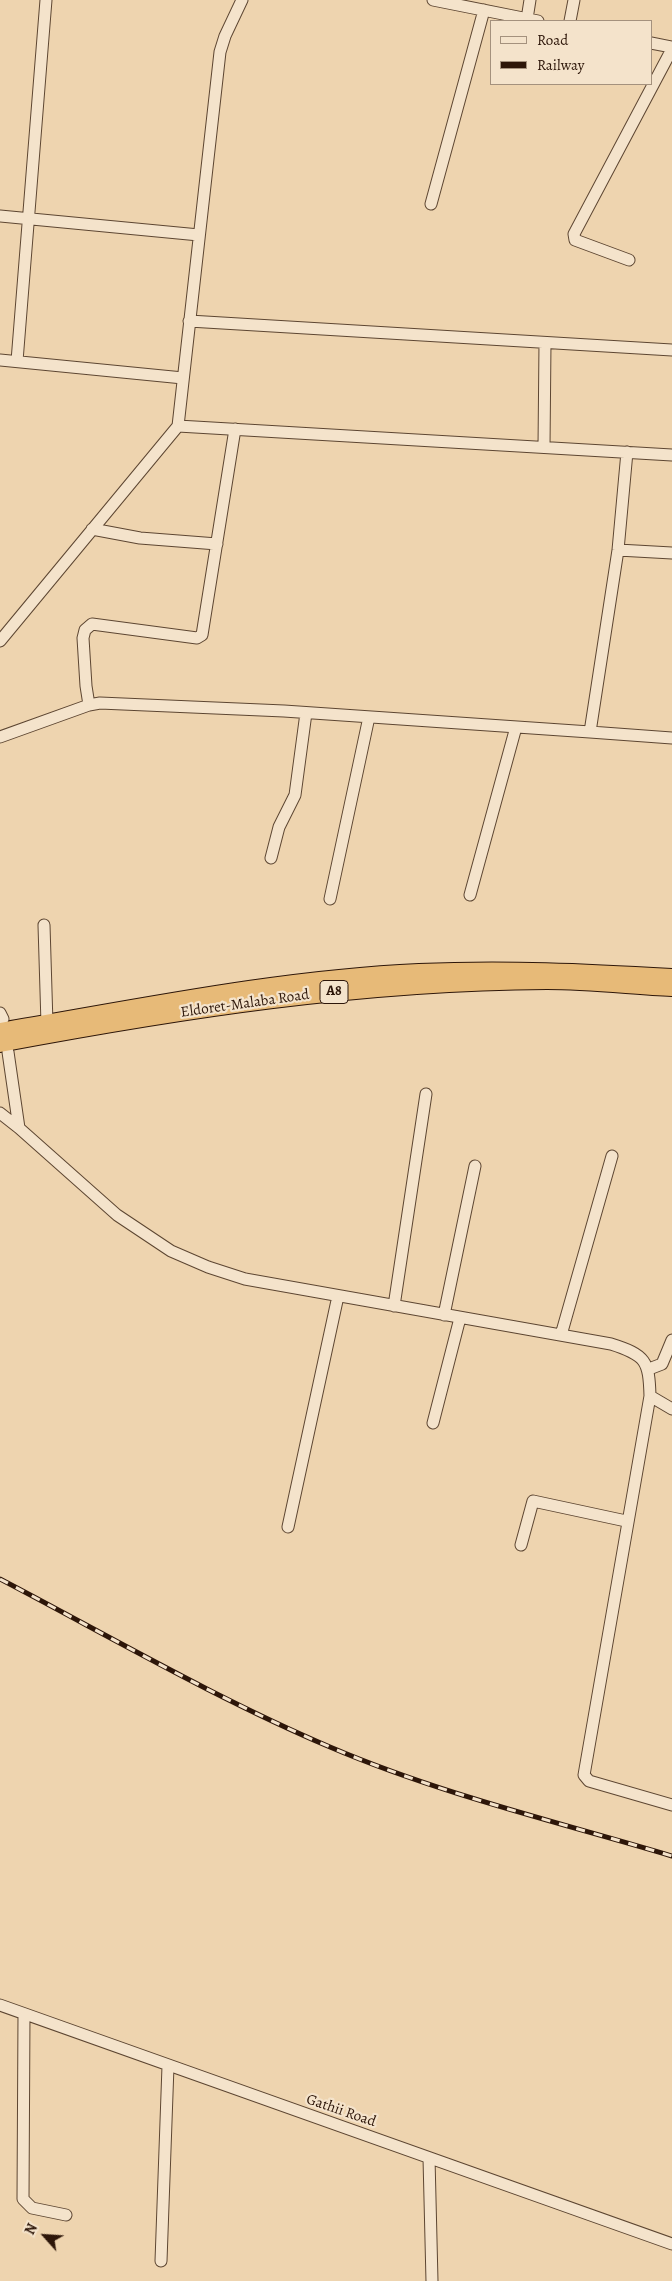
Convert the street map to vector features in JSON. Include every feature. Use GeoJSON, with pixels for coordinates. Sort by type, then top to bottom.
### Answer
{"type":"FeatureCollection","features":[{"type":"Feature","properties":{"kind":"highway","name":"Eldoret-Malaba Road"},"geometry":{"type":"LineString","coordinates":[[1,1021],[47,1024],[302,982],[418,972],[520,970],[672,977]]}},
{"type":"Feature","properties":{"kind":"highway","name":"Eldoret-Malaba Road"},"geometry":{"type":"LineString","coordinates":[[4,1048],[186,1012],[316,994],[432,985],[549,981],[672,988]]}},
{"type":"Feature","properties":{"kind":"street"},"geometry":{"type":"LineString","coordinates":[[16,361],[46,0]]}},
{"type":"Feature","properties":{"kind":"street"},"geometry":{"type":"LineString","coordinates":[[0,641],[178,426],[220,52],[225,36],[242,0]]}},
{"type":"Feature","properties":{"kind":"street"},"geometry":{"type":"LineString","coordinates":[[434,0],[532,20],[530,0]]}},
{"type":"Feature","properties":{"kind":"street"},"geometry":{"type":"LineString","coordinates":[[570,20],[574,0]]}},
{"type":"Feature","properties":{"kind":"street"},"geometry":{"type":"LineString","coordinates":[[430,204],[484,10]]}},
{"type":"Feature","properties":{"kind":"street"},"geometry":{"type":"LineString","coordinates":[[629,260],[575,240],[574,234],[672,48],[652,43]]}},
{"type":"Feature","properties":{"kind":"street"},"geometry":{"type":"LineString","coordinates":[[0,216],[199,235]]}},
{"type":"Feature","properties":{"kind":"street"},"geometry":{"type":"LineString","coordinates":[[189,321],[672,350]]}},
{"type":"Feature","properties":{"kind":"street"},"geometry":{"type":"LineString","coordinates":[[544,447],[545,343]]}},
{"type":"Feature","properties":{"kind":"street"},"geometry":{"type":"LineString","coordinates":[[0,360],[183,378]]}},
{"type":"Feature","properties":{"kind":"street"},"geometry":{"type":"LineString","coordinates":[[178,426],[672,455]]}},
{"type":"Feature","properties":{"kind":"street"},"geometry":{"type":"LineString","coordinates":[[89,705],[86,686],[85,630],[92,624],[200,638],[202,635],[235,429]]}},
{"type":"Feature","properties":{"kind":"street"},"geometry":{"type":"LineString","coordinates":[[590,732],[618,550],[627,452]]}},
{"type":"Feature","properties":{"kind":"street"},"geometry":{"type":"LineString","coordinates":[[92,529],[140,538],[217,544]]}},
{"type":"Feature","properties":{"kind":"street"},"geometry":{"type":"LineString","coordinates":[[618,550],[672,553]]}},
{"type":"Feature","properties":{"kind":"street"},"geometry":{"type":"LineString","coordinates":[[0,738],[89,705],[100,703],[306,713],[672,738]]}},
{"type":"Feature","properties":{"kind":"street"},"geometry":{"type":"LineString","coordinates":[[271,858],[279,828],[295,795],[306,713]]}},
{"type":"Feature","properties":{"kind":"street"},"geometry":{"type":"LineString","coordinates":[[330,899],[369,717]]}},
{"type":"Feature","properties":{"kind":"street"},"geometry":{"type":"LineString","coordinates":[[470,895],[516,727]]}},
{"type":"Feature","properties":{"kind":"street"},"geometry":{"type":"LineString","coordinates":[[44,925],[47,1024]]}},
{"type":"Feature","properties":{"kind":"street"},"geometry":{"type":"LineString","coordinates":[[4,1048],[19,1128]]}},
{"type":"Feature","properties":{"kind":"street"},"geometry":{"type":"LineString","coordinates":[[394,1306],[426,1094]]}},
{"type":"Feature","properties":{"kind":"street"},"geometry":{"type":"LineString","coordinates":[[0,1113],[117,1215],[171,1251],[245,1280],[561,1335],[626,1349],[638,1355],[649,1370],[650,1396],[626,1521],[584,1775],[589,1781],[672,1805]]}},
{"type":"Feature","properties":{"kind":"street"},"geometry":{"type":"LineString","coordinates":[[561,1335],[612,1156]]}},
{"type":"Feature","properties":{"kind":"street"},"geometry":{"type":"LineString","coordinates":[[444,1315],[475,1166]]}},
{"type":"Feature","properties":{"kind":"street"},"geometry":{"type":"LineString","coordinates":[[288,1527],[338,1296]]}},
{"type":"Feature","properties":{"kind":"street"},"geometry":{"type":"LineString","coordinates":[[433,1423],[460,1318]]}},
{"type":"Feature","properties":{"kind":"street"},"geometry":{"type":"LineString","coordinates":[[649,1370],[662,1364],[672,1340]]}},
{"type":"Feature","properties":{"kind":"street"},"geometry":{"type":"LineString","coordinates":[[650,1396],[672,1410]]}},
{"type":"Feature","properties":{"kind":"street"},"geometry":{"type":"LineString","coordinates":[[521,1545],[533,1501],[626,1521]]}},
{"type":"Feature","properties":{"kind":"street","name":"Gathii Road"},"geometry":{"type":"LineString","coordinates":[[0,2005],[672,2244]]}},
{"type":"Feature","properties":{"kind":"street"},"geometry":{"type":"LineString","coordinates":[[24,2014],[23,2198],[32,2208],[66,2215]]}},
{"type":"Feature","properties":{"kind":"street"},"geometry":{"type":"LineString","coordinates":[[161,2262],[168,2066]]}},
{"type":"Feature","properties":{"kind":"street"},"geometry":{"type":"LineString","coordinates":[[429,2158],[432,2281]]}},
{"type":"Feature","properties":{"kind":"railway"},"geometry":{"type":"LineString","coordinates":[[0,1579],[246,1709],[330,1747],[372,1764],[456,1793],[672,1856]]}}]}
